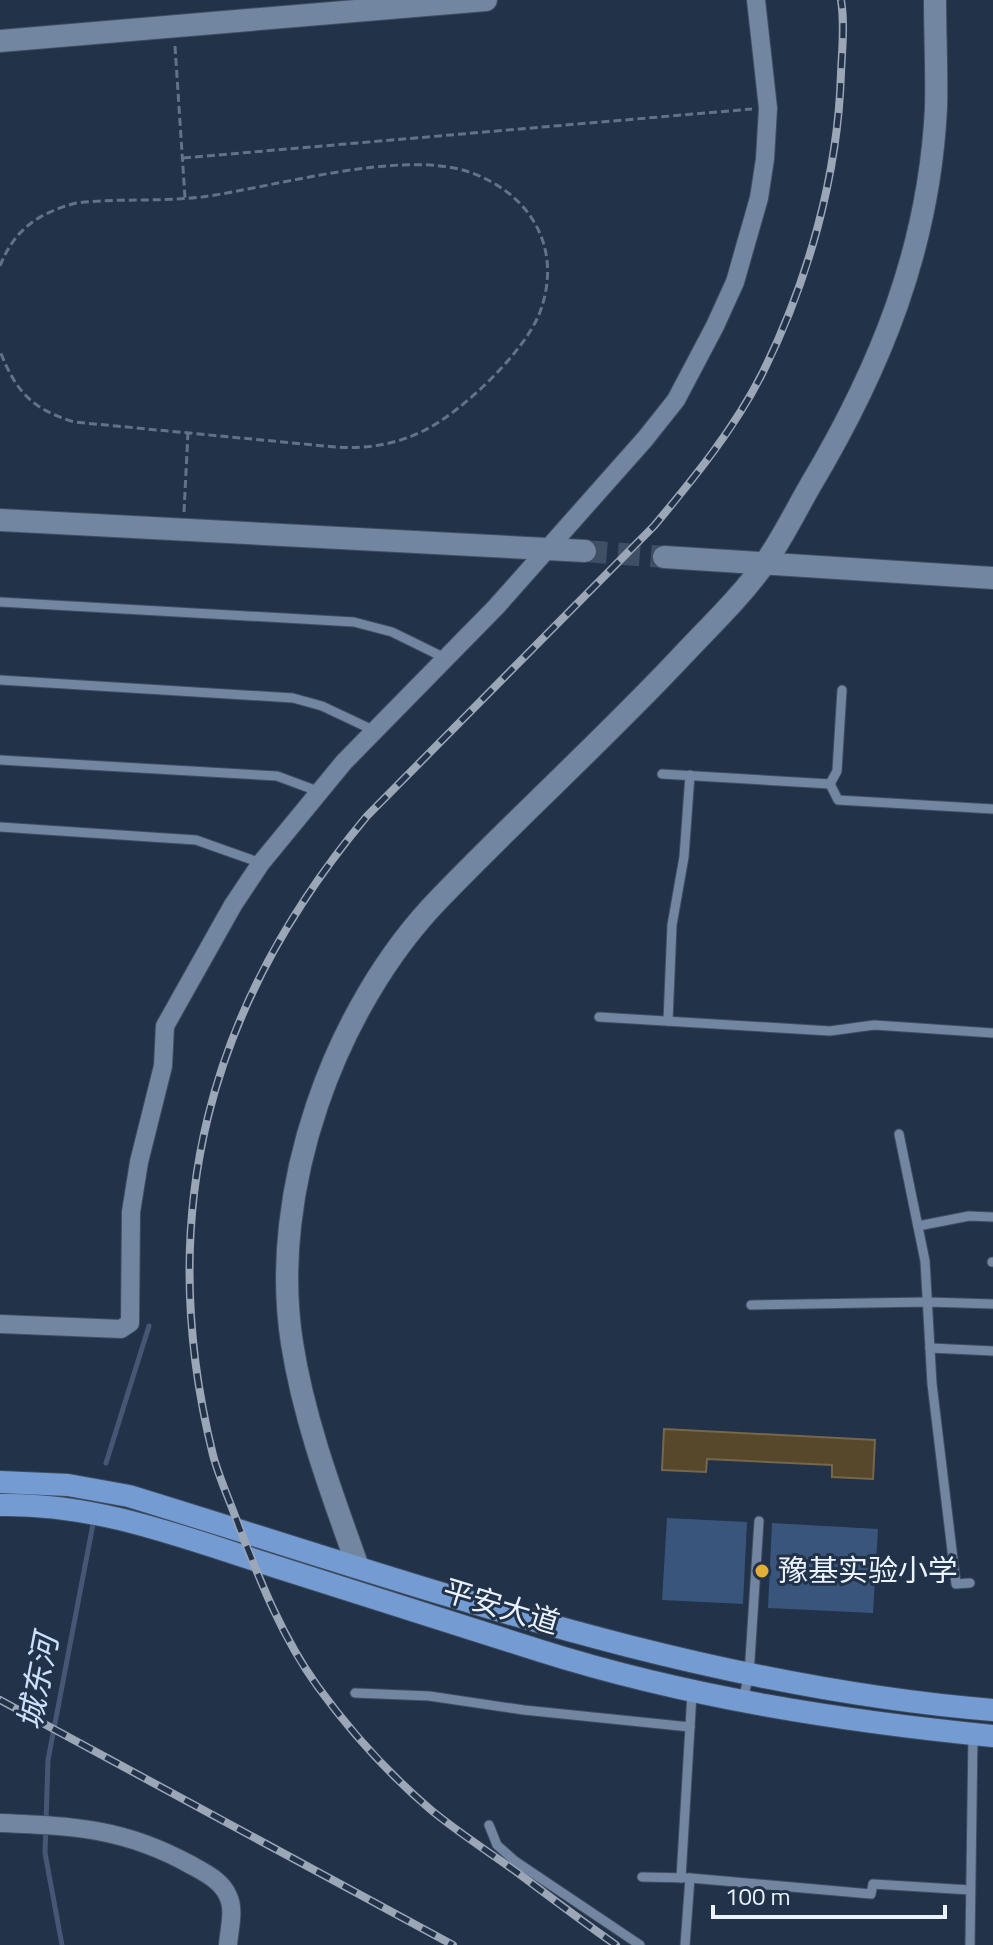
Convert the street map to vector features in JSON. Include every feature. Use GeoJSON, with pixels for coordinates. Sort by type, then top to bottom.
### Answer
{"type":"FeatureCollection","features":[{"type":"Feature","properties":{"kind":"main road","name":"平安大道"},"geometry":{"type":"LineString","coordinates":[[0,1482],[68,1485],[129,1496],[576,1633],[749,1675],[907,1701],[993,1710]]}},
{"type":"Feature","properties":{"kind":"main road","name":"平安大道"},"geometry":{"type":"LineString","coordinates":[[0,1505],[66,1507],[137,1523],[547,1653],[692,1689],[827,1716],[983,1735]]}},
{"type":"Feature","properties":{"kind":"street"},"geometry":{"type":"LineString","coordinates":[[0,41],[486,0]]}},
{"type":"Feature","properties":{"kind":"street"},"geometry":{"type":"LineString","coordinates":[[0,1324],[121,1329],[130,1323],[131,1212],[139,1162],[163,1066],[165,1026],[233,905],[261,863],[320,792],[496,607],[676,400],[735,282],[759,198],[768,108],[756,0]]}},
{"type":"Feature","properties":{"kind":"street"},"geometry":{"type":"LineString","coordinates":[[358,1567],[301,1388],[292,1341],[287,1277],[290,1227],[299,1169],[339,1049],[375,984],[436,902],[613,730],[764,564],[844,429],[872,374],[900,303],[916,248],[936,108],[935,0]]}},
{"type":"Feature","properties":{"kind":"street"},"geometry":{"type":"LineString","coordinates":[[0,520],[585,551]]}},
{"type":"Feature","properties":{"kind":"street"},"geometry":{"type":"LineString","coordinates":[[664,557],[993,578]]}},
{"type":"Feature","properties":{"kind":"street"},"geometry":{"type":"LineString","coordinates":[[0,1823],[108,1831],[165,1851],[206,1873],[228,1894],[231,1905],[228,1945]]}},
{"type":"Feature","properties":{"kind":"lane"},"geometry":{"type":"LineString","coordinates":[[0,602],[354,622],[392,632],[445,658]]}},
{"type":"Feature","properties":{"kind":"lane"},"geometry":{"type":"LineString","coordinates":[[0,680],[293,698],[322,706],[375,731]]}},
{"type":"Feature","properties":{"kind":"lane"},"geometry":{"type":"LineString","coordinates":[[830,784],[837,771],[842,690]]}},
{"type":"Feature","properties":{"kind":"lane"},"geometry":{"type":"LineString","coordinates":[[0,760],[277,776],[320,792]]}},
{"type":"Feature","properties":{"kind":"lane"},"geometry":{"type":"LineString","coordinates":[[662,774],[830,784]]}},
{"type":"Feature","properties":{"kind":"lane"},"geometry":{"type":"LineString","coordinates":[[668,1021],[672,925],[684,857],[690,775]]}},
{"type":"Feature","properties":{"kind":"lane"},"geometry":{"type":"LineString","coordinates":[[830,784],[838,800],[993,809]]}},
{"type":"Feature","properties":{"kind":"lane"},"geometry":{"type":"LineString","coordinates":[[0,827],[196,840],[261,863]]}},
{"type":"Feature","properties":{"kind":"lane"},"geometry":{"type":"LineString","coordinates":[[599,1017],[830,1031],[874,1025],[993,1033]]}},
{"type":"Feature","properties":{"kind":"lane"},"geometry":{"type":"LineString","coordinates":[[899,1134],[925,1261],[932,1384],[956,1584],[970,1583]]}},
{"type":"Feature","properties":{"kind":"lane"},"geometry":{"type":"LineString","coordinates":[[918,1226],[969,1216],[993,1217]]}},
{"type":"Feature","properties":{"kind":"lane"},"geometry":{"type":"LineString","coordinates":[[751,1305],[993,1304]]}},
{"type":"Feature","properties":{"kind":"lane"},"geometry":{"type":"LineString","coordinates":[[930,1348],[993,1351]]}},
{"type":"Feature","properties":{"kind":"lane"},"geometry":{"type":"LineString","coordinates":[[743,1699],[749,1675],[759,1521]]}},
{"type":"Feature","properties":{"kind":"lane"},"geometry":{"type":"LineString","coordinates":[[685,1945],[692,1689]]}},
{"type":"Feature","properties":{"kind":"lane"},"geometry":{"type":"LineString","coordinates":[[355,1693],[429,1696],[524,1710],[690,1727]]}},
{"type":"Feature","properties":{"kind":"lane"},"geometry":{"type":"LineString","coordinates":[[970,1945],[970,1890],[983,1735]]}},
{"type":"Feature","properties":{"kind":"lane"},"geometry":{"type":"LineString","coordinates":[[489,1825],[497,1845],[515,1861],[640,1945]]}},
{"type":"Feature","properties":{"kind":"lane"},"geometry":{"type":"LineString","coordinates":[[642,1877],[871,1894],[873,1884],[970,1890]]}},
{"type":"Feature","properties":{"kind":"path"},"geometry":{"type":"LineString","coordinates":[[174,27],[185,198]]}},
{"type":"Feature","properties":{"kind":"path"},"geometry":{"type":"LineString","coordinates":[[183,158],[768,108]]}},
{"type":"Feature","properties":{"kind":"path"},"geometry":{"type":"LineString","coordinates":[[0,266],[21,229],[59,207],[96,200],[185,198],[403,166],[462,170],[498,185],[529,211],[543,238],[547,267],[540,313],[508,359],[469,401],[423,432],[399,441],[356,448],[74,422],[52,415],[20,392],[0,351]]}},
{"type":"Feature","properties":{"kind":"path"},"geometry":{"type":"LineString","coordinates":[[183,528],[188,432]]}},
{"type":"Feature","properties":{"kind":"shaded area"},"geometry":{"type":"Polygon","coordinates":[[[667,1518],[747,1522],[743,1604],[662,1600],[667,1518]]]}},
{"type":"Feature","properties":{"kind":"shaded area"},"geometry":{"type":"Polygon","coordinates":[[[772,1523],[878,1529],[873,1613],[768,1608],[772,1523]]]}},
{"type":"Feature","properties":{"kind":"building"},"geometry":{"type":"Polygon","coordinates":[[[664,1429],[875,1440],[873,1479],[832,1477],[832,1465],[707,1459],[706,1472],[662,1470],[664,1429]]]}},
{"type":"Feature","properties":{"kind":"waterway","name":"城东河"},"geometry":{"type":"LineString","coordinates":[[106,1463],[149,1326]]}},
{"type":"Feature","properties":{"kind":"waterway","name":"城东河"},"geometry":{"type":"LineString","coordinates":[[62,1945],[45,1853],[48,1760],[93,1524]]}},
{"type":"Feature","properties":{"kind":"tunnel"},"geometry":{"type":"LineString","coordinates":[[585,551],[664,557]]}},
{"type":"Feature","properties":{"kind":"railway"},"geometry":{"type":"LineString","coordinates":[[616,1945],[431,1810],[343,1720],[293,1648],[255,1566],[213,1455],[196,1366],[190,1280],[194,1196],[208,1116],[233,1037],[268,962],[313,888],[367,816],[654,526],[713,452],[752,393],[794,301],[827,188],[839,111],[843,36],[841,0]]}},
{"type":"Feature","properties":{"kind":"railway"},"geometry":{"type":"LineString","coordinates":[[0,1700],[453,1945]]}},
{"type":"Feature","properties":{"kind":"place","name":"豫基实验小学"},"geometry":{"type":"Point","coordinates":[762,1571]}}]}
